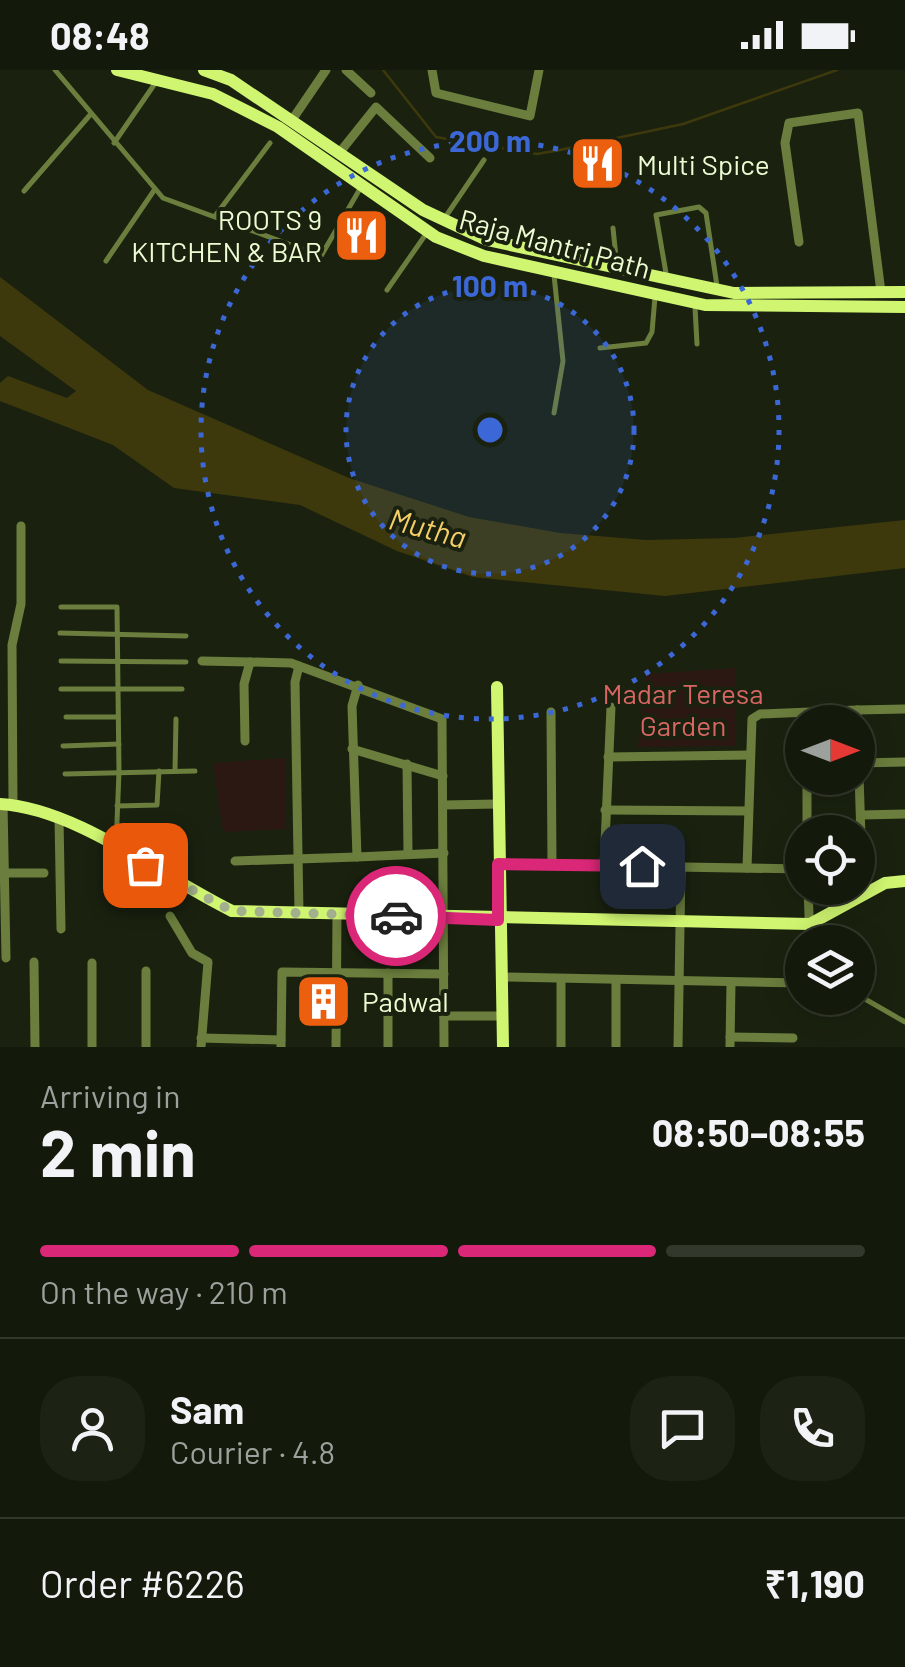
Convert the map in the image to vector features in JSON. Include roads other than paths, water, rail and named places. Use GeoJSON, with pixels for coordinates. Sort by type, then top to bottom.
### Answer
{"type":"FeatureCollection","features":[{"type":"Feature","properties":{"kind":"main road","name":"Raja Mantri Path"},"geometry":{"type":"LineString","coordinates":[[116,70],[213,94],[278,127],[428,231],[484,256],[695,304],[905,292]]}},
{"type":"Feature","properties":{"kind":"main road","name":"Raja Mantri Path"},"geometry":{"type":"LineString","coordinates":[[204,70],[231,80],[442,222],[487,240],[717,289],[905,308]]}},
{"type":"Feature","properties":{"kind":"main road"},"geometry":{"type":"LineString","coordinates":[[497,687],[503,1047]]}},
{"type":"Feature","properties":{"kind":"main road"},"geometry":{"type":"LineString","coordinates":[[6,804],[80,825],[175,884],[232,911],[498,920],[810,924],[885,883],[905,881]]}},
{"type":"Feature","properties":{"kind":"street"},"geometry":{"type":"LineString","coordinates":[[292,120],[326,70]]}},
{"type":"Feature","properties":{"kind":"street"},"geometry":{"type":"LineString","coordinates":[[346,70],[371,93]]}},
{"type":"Feature","properties":{"kind":"street"},"geometry":{"type":"LineString","coordinates":[[432,70],[434,92],[532,116],[540,70]]}},
{"type":"Feature","properties":{"kind":"street"},"geometry":{"type":"LineString","coordinates":[[340,152],[376,107],[430,158]]}},
{"type":"Feature","properties":{"kind":"street"},"geometry":{"type":"LineString","coordinates":[[798,242],[785,142],[789,123],[858,113],[880,292]]}},
{"type":"Feature","properties":{"kind":"street"},"geometry":{"type":"LineString","coordinates":[[6,958],[6,804],[12,645],[21,604],[21,526]]}},
{"type":"Feature","properties":{"kind":"street"},"geometry":{"type":"LineString","coordinates":[[0,646],[12,645]]}},
{"type":"Feature","properties":{"kind":"street"},"geometry":{"type":"LineString","coordinates":[[202,661],[299,666],[442,720],[444,1047]]}},
{"type":"Feature","properties":{"kind":"street"},"geometry":{"type":"LineString","coordinates":[[245,741],[244,684],[250,662]]}},
{"type":"Feature","properties":{"kind":"street"},"geometry":{"type":"LineString","coordinates":[[299,666],[295,682],[299,913]]}},
{"type":"Feature","properties":{"kind":"street"},"geometry":{"type":"LineString","coordinates":[[358,686],[352,706],[358,857]]}},
{"type":"Feature","properties":{"kind":"street"},"geometry":{"type":"LineString","coordinates":[[604,866],[611,708]]}},
{"type":"Feature","properties":{"kind":"street"},"geometry":{"type":"LineString","coordinates":[[875,710],[905,709]]}},
{"type":"Feature","properties":{"kind":"street"},"geometry":{"type":"LineString","coordinates":[[551,712],[552,865]]}},
{"type":"Feature","properties":{"kind":"street"},"geometry":{"type":"LineString","coordinates":[[747,868],[750,722],[754,716],[785,717]]}},
{"type":"Feature","properties":{"kind":"street"},"geometry":{"type":"LineString","coordinates":[[352,749],[444,776]]}},
{"type":"Feature","properties":{"kind":"street"},"geometry":{"type":"LineString","coordinates":[[608,757],[750,755]]}},
{"type":"Feature","properties":{"kind":"street"},"geometry":{"type":"LineString","coordinates":[[875,763],[905,762]]}},
{"type":"Feature","properties":{"kind":"street"},"geometry":{"type":"LineString","coordinates":[[407,764],[408,853]]}},
{"type":"Feature","properties":{"kind":"street"},"geometry":{"type":"LineString","coordinates":[[860,795],[860,815],[905,814]]}},
{"type":"Feature","properties":{"kind":"street"},"geometry":{"type":"LineString","coordinates":[[444,805],[498,804]]}},
{"type":"Feature","properties":{"kind":"street"},"geometry":{"type":"LineString","coordinates":[[605,810],[748,811]]}},
{"type":"Feature","properties":{"kind":"street"},"geometry":{"type":"LineString","coordinates":[[59,818],[61,929]]}},
{"type":"Feature","properties":{"kind":"street"},"geometry":{"type":"LineString","coordinates":[[235,861],[444,853]]}},
{"type":"Feature","properties":{"kind":"street"},"geometry":{"type":"LineString","coordinates":[[498,864],[785,869]]}},
{"type":"Feature","properties":{"kind":"street"},"geometry":{"type":"LineString","coordinates":[[678,1047],[681,867]]}},
{"type":"Feature","properties":{"kind":"street"},"geometry":{"type":"LineString","coordinates":[[4,873],[44,873]]}},
{"type":"Feature","properties":{"kind":"street"},"geometry":{"type":"LineString","coordinates":[[875,878],[885,883]]}},
{"type":"Feature","properties":{"kind":"street"},"geometry":{"type":"LineString","coordinates":[[809,905],[810,924]]}},
{"type":"Feature","properties":{"kind":"street"},"geometry":{"type":"LineString","coordinates":[[336,1047],[337,914]]}},
{"type":"Feature","properties":{"kind":"street"},"geometry":{"type":"LineString","coordinates":[[170,916],[192,953],[208,962],[201,1042],[281,1044],[282,972],[444,974]]}},
{"type":"Feature","properties":{"kind":"street"},"geometry":{"type":"LineString","coordinates":[[34,962],[35,1047]]}},
{"type":"Feature","properties":{"kind":"street"},"geometry":{"type":"LineString","coordinates":[[92,963],[92,1047]]}},
{"type":"Feature","properties":{"kind":"street"},"geometry":{"type":"LineString","coordinates":[[146,971],[146,1047]]}},
{"type":"Feature","properties":{"kind":"street"},"geometry":{"type":"LineString","coordinates":[[388,974],[388,1047]]}},
{"type":"Feature","properties":{"kind":"street"},"geometry":{"type":"LineString","coordinates":[[503,977],[785,982]]}},
{"type":"Feature","properties":{"kind":"street"},"geometry":{"type":"LineString","coordinates":[[561,978],[561,1047]]}},
{"type":"Feature","properties":{"kind":"street"},"geometry":{"type":"LineString","coordinates":[[616,980],[616,1047]]}},
{"type":"Feature","properties":{"kind":"street"},"geometry":{"type":"LineString","coordinates":[[732,982],[730,1042],[794,1038]]}},
{"type":"Feature","properties":{"kind":"street"},"geometry":{"type":"LineString","coordinates":[[444,1016],[503,1016]]}},
{"type":"Feature","properties":{"kind":"lane"},"geometry":{"type":"LineString","coordinates":[[54,70],[163,198],[321,256],[360,187]]}},
{"type":"Feature","properties":{"kind":"lane"},"geometry":{"type":"LineString","coordinates":[[114,142],[157,80]]}},
{"type":"Feature","properties":{"kind":"lane"},"geometry":{"type":"LineString","coordinates":[[24,191],[90,115]]}},
{"type":"Feature","properties":{"kind":"lane"},"geometry":{"type":"LineString","coordinates":[[214,217],[270,142]]}},
{"type":"Feature","properties":{"kind":"lane"},"geometry":{"type":"LineString","coordinates":[[442,222],[484,160]]}},
{"type":"Feature","properties":{"kind":"lane"},"geometry":{"type":"LineString","coordinates":[[106,261],[155,189]]}},
{"type":"Feature","properties":{"kind":"lane"},"geometry":{"type":"LineString","coordinates":[[668,280],[656,215],[698,207],[706,213],[717,289]]}},
{"type":"Feature","properties":{"kind":"lane"},"geometry":{"type":"LineString","coordinates":[[613,228],[618,270]]}},
{"type":"Feature","properties":{"kind":"lane"},"geometry":{"type":"LineString","coordinates":[[387,290],[428,231]]}},
{"type":"Feature","properties":{"kind":"lane"},"geometry":{"type":"LineString","coordinates":[[554,275],[563,361],[554,413]]}},
{"type":"Feature","properties":{"kind":"lane"},"geometry":{"type":"LineString","coordinates":[[600,348],[646,344],[652,332],[655,297]]}},
{"type":"Feature","properties":{"kind":"lane"},"geometry":{"type":"LineString","coordinates":[[695,304],[697,344]]}},
{"type":"Feature","properties":{"kind":"lane"},"geometry":{"type":"LineString","coordinates":[[61,607],[117,606],[119,772],[114,896]]}},
{"type":"Feature","properties":{"kind":"lane"},"geometry":{"type":"LineString","coordinates":[[60,633],[186,636]]}},
{"type":"Feature","properties":{"kind":"lane"},"geometry":{"type":"LineString","coordinates":[[61,660],[186,662]]}},
{"type":"Feature","properties":{"kind":"lane"},"geometry":{"type":"LineString","coordinates":[[61,690],[182,689]]}},
{"type":"Feature","properties":{"kind":"lane"},"geometry":{"type":"LineString","coordinates":[[66,717],[118,717]]}},
{"type":"Feature","properties":{"kind":"lane"},"geometry":{"type":"LineString","coordinates":[[176,719],[176,771]]}},
{"type":"Feature","properties":{"kind":"lane"},"geometry":{"type":"LineString","coordinates":[[63,746],[118,744]]}},
{"type":"Feature","properties":{"kind":"lane"},"geometry":{"type":"LineString","coordinates":[[117,806],[157,805],[159,771]]}},
{"type":"Feature","properties":{"kind":"lane"},"geometry":{"type":"LineString","coordinates":[[65,774],[195,771]]}},
{"type":"Feature","properties":{"kind":"lane"},"geometry":{"type":"LineString","coordinates":[[875,1005],[905,1022]]}},
{"type":"Feature","properties":{"kind":"water","name":"Mutha"},"geometry":{"type":"Polygon","coordinates":[[[0,277],[148,390],[349,478],[469,517],[560,533],[646,540],[734,538],[905,520],[905,568],[665,596],[473,577],[397,551],[300,505],[174,488],[113,445],[0,401],[0,383],[8,376],[67,398],[76,391],[0,336],[0,277]]]}},
{"type":"Feature","properties":{"kind":"waterway"},"geometry":{"type":"LineString","coordinates":[[383,70],[436,137],[537,154],[683,124],[837,70]]}},
{"type":"Feature","properties":{"kind":"place","name":"Multi Spice"},"geometry":{"type":"Point","coordinates":[598,164]}},
{"type":"Feature","properties":{"kind":"place","name":"ROOTS 9 KITCHEN & BAR"},"geometry":{"type":"Point","coordinates":[361,235]}},
{"type":"Feature","properties":{"kind":"place","name":"Padwal"},"geometry":{"type":"Point","coordinates":[323,1001]}},
{"type":"Feature","properties":{"kind":"park label","name":"Madar Teresa Garden"},"geometry":{"type":"Point","coordinates":[683,709]}}]}
